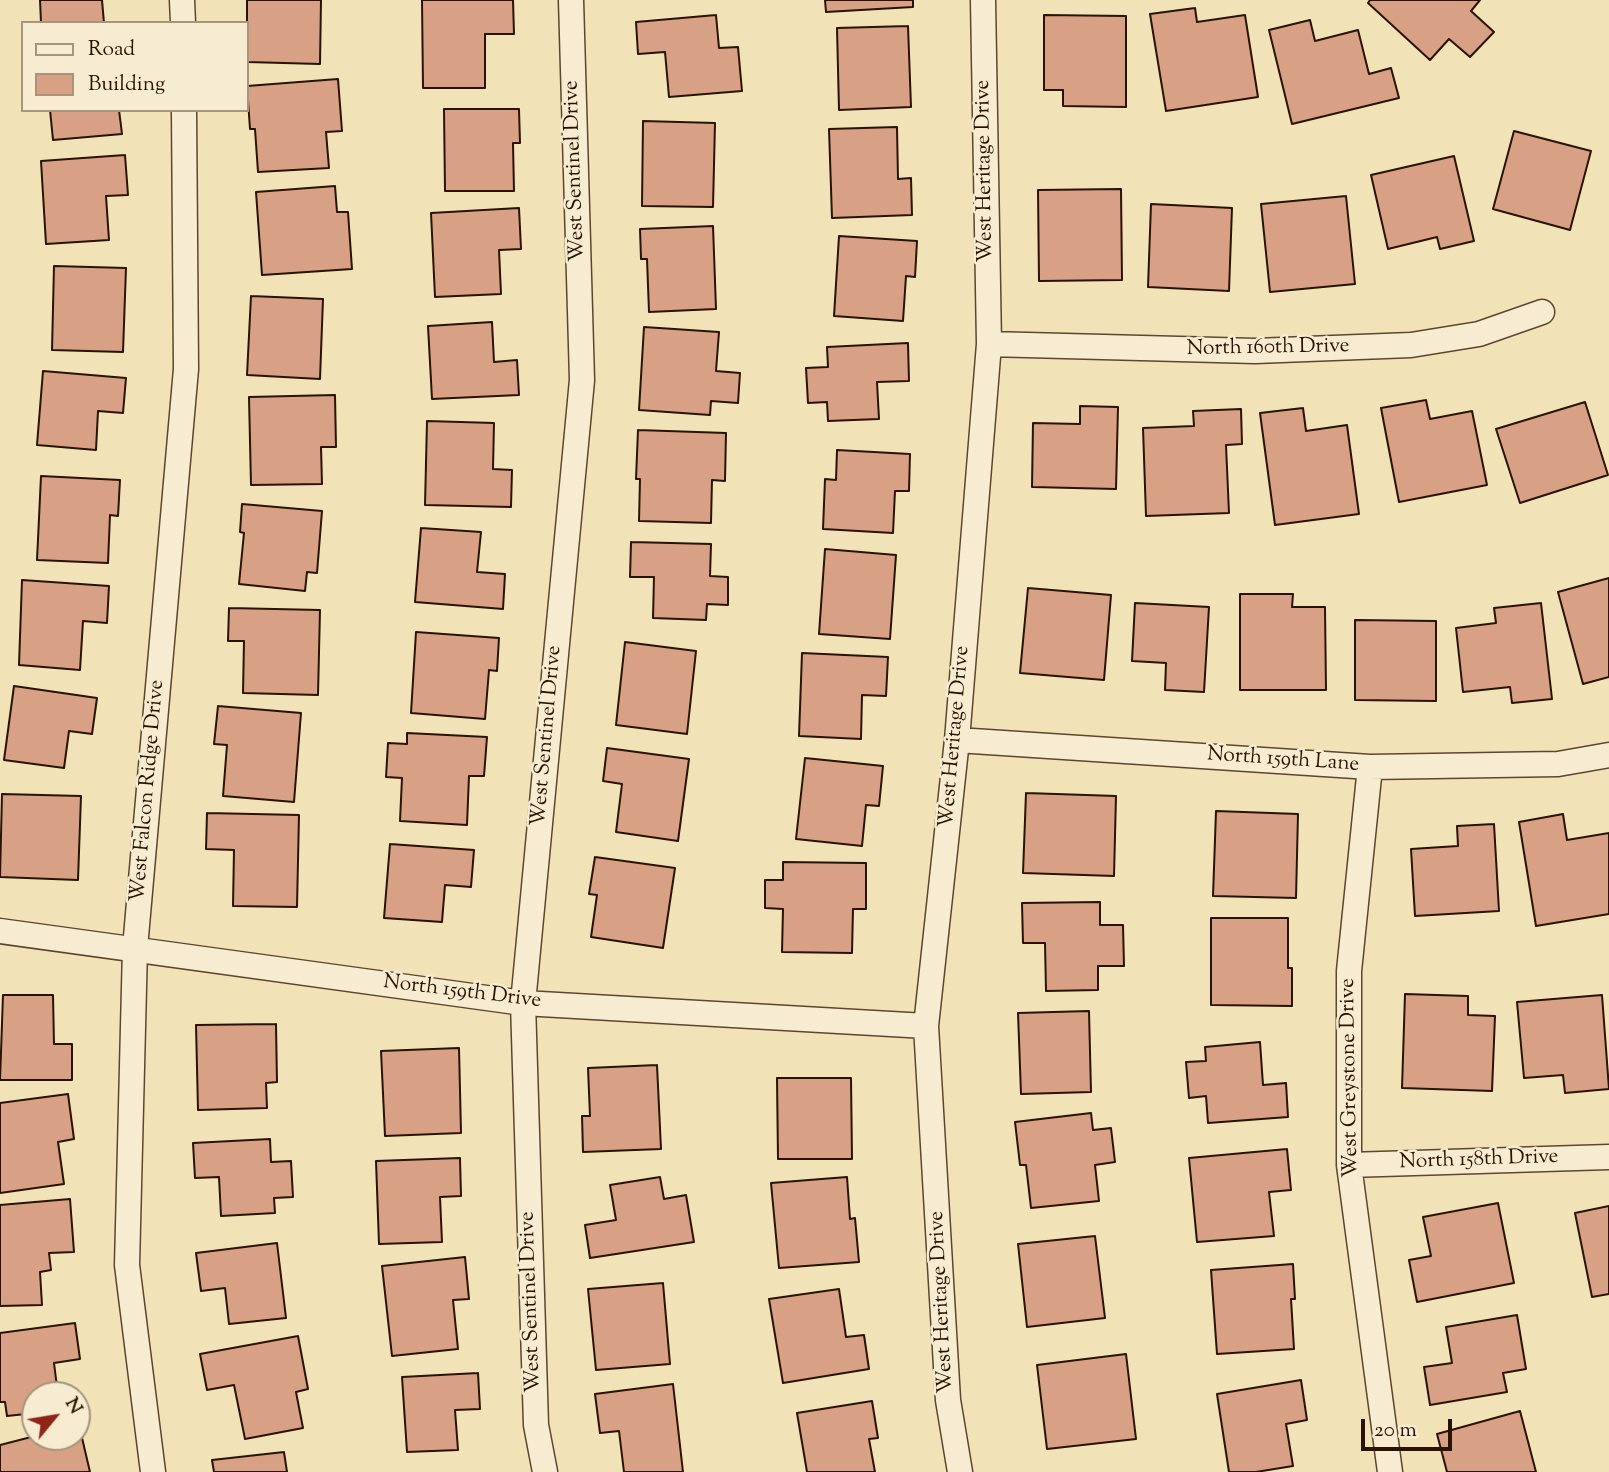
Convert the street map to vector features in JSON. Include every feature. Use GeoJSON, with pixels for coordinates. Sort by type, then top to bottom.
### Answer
{"type":"FeatureCollection","features":[{"type":"Feature","properties":{"kind":"street"},"geometry":{"type":"LineString","coordinates":[[182,0],[183,21]]}},
{"type":"Feature","properties":{"kind":"street","name":"West Sentinel Drive"},"geometry":{"type":"LineString","coordinates":[[545,1472],[536,1424],[523,1003],[582,380],[571,0]]}},
{"type":"Feature","properties":{"kind":"street","name":"West Heritage Drive"},"geometry":{"type":"LineString","coordinates":[[960,1472],[948,1400],[926,1026],[957,740],[989,344],[983,0]]}},
{"type":"Feature","properties":{"kind":"street","name":"West Falcon Ridge Drive"},"geometry":{"type":"LineString","coordinates":[[153,1472],[127,1265],[135,948],[186,369],[184,112]]}},
{"type":"Feature","properties":{"kind":"street","name":"North 160th Drive"},"geometry":{"type":"LineString","coordinates":[[989,344],[1255,351],[1411,345],[1479,334],[1542,312]]}},
{"type":"Feature","properties":{"kind":"street","name":"North 159th Lane"},"geometry":{"type":"LineString","coordinates":[[957,740],[1370,767],[1558,764],[1609,755]]}},
{"type":"Feature","properties":{"kind":"street","name":"West Greystone Drive"},"geometry":{"type":"LineString","coordinates":[[1370,767],[1349,971],[1349,1165],[1390,1472]]}},
{"type":"Feature","properties":{"kind":"street","name":"North 159th Drive"},"geometry":{"type":"LineString","coordinates":[[0,931],[523,1003],[926,1026]]}},
{"type":"Feature","properties":{"kind":"street","name":"North 158th Drive"},"geometry":{"type":"LineString","coordinates":[[1349,1165],[1609,1157]]}},
{"type":"Feature","properties":{"kind":"building"},"geometry":{"type":"Polygon","coordinates":[[[40,0],[102,0],[104,21],[41,21],[40,0]]]}},
{"type":"Feature","properties":{"kind":"building"},"geometry":{"type":"Polygon","coordinates":[[[247,0],[321,0],[320,64],[248,62],[247,0]]]}},
{"type":"Feature","properties":{"kind":"building"},"geometry":{"type":"Polygon","coordinates":[[[422,0],[513,0],[514,34],[485,34],[485,88],[423,88],[422,0]]]}},
{"type":"Feature","properties":{"kind":"building"},"geometry":{"type":"Polygon","coordinates":[[[825,0],[913,0],[913,7],[826,12],[825,0]]]}},
{"type":"Feature","properties":{"kind":"building"},"geometry":{"type":"Polygon","coordinates":[[[1370,0],[1480,0],[1471,11],[1494,32],[1470,57],[1449,39],[1430,60],[1368,3],[1370,0]]]}},
{"type":"Feature","properties":{"kind":"building"},"geometry":{"type":"Polygon","coordinates":[[[1195,8],[1197,22],[1245,15],[1258,97],[1166,111],[1150,14],[1195,8]]]}},
{"type":"Feature","properties":{"kind":"building"},"geometry":{"type":"Polygon","coordinates":[[[716,15],[719,48],[738,47],[742,91],[669,97],[665,52],[638,54],[636,22],[716,15]]]}},
{"type":"Feature","properties":{"kind":"building"},"geometry":{"type":"Polygon","coordinates":[[[1044,15],[1126,16],[1126,107],[1063,106],[1063,90],[1044,90],[1044,15]]]}},
{"type":"Feature","properties":{"kind":"building"},"geometry":{"type":"Polygon","coordinates":[[[1310,20],[1315,41],[1358,30],[1369,74],[1391,68],[1399,98],[1292,124],[1269,30],[1310,20]]]}},
{"type":"Feature","properties":{"kind":"building"},"geometry":{"type":"Polygon","coordinates":[[[908,26],[911,107],[839,110],[837,28],[908,26]]]}},
{"type":"Feature","properties":{"kind":"building"},"geometry":{"type":"Polygon","coordinates":[[[338,79],[342,131],[326,132],[329,168],[258,172],[255,129],[250,129],[248,86],[338,79]]]}},
{"type":"Feature","properties":{"kind":"building"},"geometry":{"type":"Polygon","coordinates":[[[444,109],[519,109],[520,143],[513,143],[514,191],[445,191],[444,109]]]}},
{"type":"Feature","properties":{"kind":"building"},"geometry":{"type":"Polygon","coordinates":[[[50,112],[119,112],[122,134],[53,140],[50,112]]]}},
{"type":"Feature","properties":{"kind":"building"},"geometry":{"type":"Polygon","coordinates":[[[643,121],[715,123],[713,207],[642,206],[643,121]]]}},
{"type":"Feature","properties":{"kind":"building"},"geometry":{"type":"Polygon","coordinates":[[[897,127],[898,179],[911,178],[912,215],[832,218],[829,129],[897,127]]]}},
{"type":"Feature","properties":{"kind":"building"},"geometry":{"type":"Polygon","coordinates":[[[1514,131],[1591,151],[1570,230],[1493,209],[1514,131]]]}},
{"type":"Feature","properties":{"kind":"building"},"geometry":{"type":"Polygon","coordinates":[[[125,155],[128,195],[106,196],[109,240],[46,244],[41,161],[125,155]]]}},
{"type":"Feature","properties":{"kind":"building"},"geometry":{"type":"Polygon","coordinates":[[[1454,156],[1474,241],[1440,249],[1437,237],[1388,249],[1371,175],[1454,156]]]}},
{"type":"Feature","properties":{"kind":"building"},"geometry":{"type":"Polygon","coordinates":[[[335,186],[337,212],[348,212],[352,269],[262,275],[256,192],[335,186]]]}},
{"type":"Feature","properties":{"kind":"building"},"geometry":{"type":"Polygon","coordinates":[[[1121,189],[1122,280],[1039,281],[1038,190],[1121,189]]]}},
{"type":"Feature","properties":{"kind":"building"},"geometry":{"type":"Polygon","coordinates":[[[1346,196],[1355,284],[1270,292],[1261,204],[1346,196]]]}},
{"type":"Feature","properties":{"kind":"building"},"geometry":{"type":"Polygon","coordinates":[[[1151,204],[1232,208],[1229,291],[1148,287],[1151,204]]]}},
{"type":"Feature","properties":{"kind":"building"},"geometry":{"type":"Polygon","coordinates":[[[519,208],[521,249],[499,250],[501,294],[435,297],[431,213],[519,208]]]}},
{"type":"Feature","properties":{"kind":"building"},"geometry":{"type":"Polygon","coordinates":[[[713,226],[716,309],[649,312],[647,259],[641,259],[640,229],[713,226]]]}},
{"type":"Feature","properties":{"kind":"building"},"geometry":{"type":"Polygon","coordinates":[[[839,236],[917,241],[915,277],[906,276],[903,321],[834,316],[839,236]]]}},
{"type":"Feature","properties":{"kind":"building"},"geometry":{"type":"Polygon","coordinates":[[[54,266],[126,268],[123,352],[52,350],[54,266]]]}},
{"type":"Feature","properties":{"kind":"building"},"geometry":{"type":"Polygon","coordinates":[[[251,296],[323,299],[320,379],[247,375],[251,296]]]}},
{"type":"Feature","properties":{"kind":"building"},"geometry":{"type":"Polygon","coordinates":[[[492,322],[494,362],[517,360],[519,395],[432,399],[428,326],[492,322]]]}},
{"type":"Feature","properties":{"kind":"building"},"geometry":{"type":"Polygon","coordinates":[[[644,327],[719,332],[716,371],[740,373],[738,403],[711,401],[710,415],[639,410],[644,327]]]}},
{"type":"Feature","properties":{"kind":"building"},"geometry":{"type":"Polygon","coordinates":[[[908,343],[909,381],[877,382],[879,419],[828,421],[827,402],[808,403],[806,368],[828,367],[827,347],[908,343]]]}},
{"type":"Feature","properties":{"kind":"building"},"geometry":{"type":"Polygon","coordinates":[[[43,371],[126,378],[123,413],[98,411],[96,450],[37,445],[43,371]]]}},
{"type":"Feature","properties":{"kind":"building"},"geometry":{"type":"Polygon","coordinates":[[[335,395],[336,447],[321,447],[322,484],[251,485],[249,397],[335,395]]]}},
{"type":"Feature","properties":{"kind":"building"},"geometry":{"type":"Polygon","coordinates":[[[1426,400],[1430,419],[1472,411],[1487,485],[1399,502],[1381,408],[1426,400]]]}},
{"type":"Feature","properties":{"kind":"building"},"geometry":{"type":"Polygon","coordinates":[[[1585,402],[1608,475],[1520,503],[1496,429],[1585,402]]]}},
{"type":"Feature","properties":{"kind":"building"},"geometry":{"type":"Polygon","coordinates":[[[1080,406],[1118,407],[1116,489],[1032,487],[1033,423],[1080,424],[1080,406]]]}},
{"type":"Feature","properties":{"kind":"building"},"geometry":{"type":"Polygon","coordinates":[[[1303,408],[1306,431],[1347,425],[1359,514],[1275,525],[1260,413],[1303,408]]]}},
{"type":"Feature","properties":{"kind":"building"},"geometry":{"type":"Polygon","coordinates":[[[1241,409],[1242,444],[1226,445],[1229,513],[1146,516],[1143,428],[1194,426],[1193,411],[1241,409]]]}},
{"type":"Feature","properties":{"kind":"building"},"geometry":{"type":"Polygon","coordinates":[[[427,421],[494,423],[493,469],[512,470],[511,507],[425,505],[427,421]]]}},
{"type":"Feature","properties":{"kind":"building"},"geometry":{"type":"Polygon","coordinates":[[[638,430],[726,433],[725,481],[712,480],[711,523],[639,521],[640,479],[636,479],[638,430]]]}},
{"type":"Feature","properties":{"kind":"building"},"geometry":{"type":"Polygon","coordinates":[[[837,450],[910,454],[909,491],[895,491],[893,533],[823,529],[825,479],[836,480],[837,450]]]}},
{"type":"Feature","properties":{"kind":"building"},"geometry":{"type":"Polygon","coordinates":[[[41,476],[120,480],[118,516],[110,515],[108,563],[37,560],[41,476]]]}},
{"type":"Feature","properties":{"kind":"building"},"geometry":{"type":"Polygon","coordinates":[[[242,504],[322,511],[317,573],[307,572],[305,591],[239,584],[244,533],[240,532],[242,504]]]}},
{"type":"Feature","properties":{"kind":"building"},"geometry":{"type":"Polygon","coordinates":[[[421,528],[481,532],[477,572],[505,574],[503,609],[415,602],[421,528]]]}},
{"type":"Feature","properties":{"kind":"building"},"geometry":{"type":"Polygon","coordinates":[[[631,542],[711,544],[710,576],[728,577],[728,605],[707,604],[706,620],[653,618],[654,577],[630,577],[631,542]]]}},
{"type":"Feature","properties":{"kind":"building"},"geometry":{"type":"Polygon","coordinates":[[[825,549],[896,555],[890,639],[819,634],[825,549]]]}},
{"type":"Feature","properties":{"kind":"building"},"geometry":{"type":"Polygon","coordinates":[[[1609,578],[1609,677],[1583,684],[1558,592],[1609,578]]]}},
{"type":"Feature","properties":{"kind":"building"},"geometry":{"type":"Polygon","coordinates":[[[22,580],[109,586],[107,623],[83,621],[80,670],[19,665],[22,580]]]}},
{"type":"Feature","properties":{"kind":"building"},"geometry":{"type":"Polygon","coordinates":[[[1028,588],[1111,595],[1104,680],[1020,673],[1028,588]]]}},
{"type":"Feature","properties":{"kind":"building"},"geometry":{"type":"Polygon","coordinates":[[[1240,594],[1293,594],[1292,607],[1325,607],[1326,690],[1240,690],[1240,594]]]}},
{"type":"Feature","properties":{"kind":"building"},"geometry":{"type":"Polygon","coordinates":[[[1135,603],[1209,607],[1204,692],[1165,690],[1166,663],[1132,661],[1135,603]]]}},
{"type":"Feature","properties":{"kind":"building"},"geometry":{"type":"Polygon","coordinates":[[[1541,603],[1552,699],[1512,703],[1510,687],[1463,692],[1456,628],[1496,623],[1494,608],[1541,603]]]}},
{"type":"Feature","properties":{"kind":"building"},"geometry":{"type":"Polygon","coordinates":[[[229,608],[320,610],[318,695],[243,693],[244,641],[228,641],[229,608]]]}},
{"type":"Feature","properties":{"kind":"building"},"geometry":{"type":"Polygon","coordinates":[[[1355,620],[1436,621],[1436,701],[1355,700],[1355,620]]]}},
{"type":"Feature","properties":{"kind":"building"},"geometry":{"type":"Polygon","coordinates":[[[416,632],[499,638],[497,671],[489,670],[485,719],[411,713],[416,632]]]}},
{"type":"Feature","properties":{"kind":"building"},"geometry":{"type":"Polygon","coordinates":[[[625,642],[696,651],[687,734],[616,725],[625,642]]]}},
{"type":"Feature","properties":{"kind":"building"},"geometry":{"type":"Polygon","coordinates":[[[802,653],[888,657],[886,696],[862,695],[861,739],[799,736],[802,653]]]}},
{"type":"Feature","properties":{"kind":"building"},"geometry":{"type":"Polygon","coordinates":[[[14,686],[97,698],[92,734],[69,731],[64,768],[4,760],[14,686]]]}},
{"type":"Feature","properties":{"kind":"building"},"geometry":{"type":"Polygon","coordinates":[[[218,706],[301,713],[294,802],[223,796],[227,745],[214,744],[218,706]]]}},
{"type":"Feature","properties":{"kind":"building"},"geometry":{"type":"Polygon","coordinates":[[[407,733],[487,737],[484,776],[469,776],[467,825],[400,821],[402,778],[386,777],[388,743],[407,744],[407,733]]]}},
{"type":"Feature","properties":{"kind":"building"},"geometry":{"type":"Polygon","coordinates":[[[607,748],[689,759],[678,841],[616,832],[622,784],[603,781],[607,748]]]}},
{"type":"Feature","properties":{"kind":"building"},"geometry":{"type":"Polygon","coordinates":[[[805,758],[883,766],[879,806],[866,805],[862,846],[796,839],[805,758]]]}},
{"type":"Feature","properties":{"kind":"building"},"geometry":{"type":"Polygon","coordinates":[[[1026,793],[1116,796],[1114,876],[1023,873],[1026,793]]]}},
{"type":"Feature","properties":{"kind":"building"},"geometry":{"type":"Polygon","coordinates":[[[2,794],[81,796],[78,880],[0,877],[2,794]]]}},
{"type":"Feature","properties":{"kind":"building"},"geometry":{"type":"Polygon","coordinates":[[[1216,811],[1298,814],[1296,898],[1213,896],[1216,811]]]}},
{"type":"Feature","properties":{"kind":"building"},"geometry":{"type":"Polygon","coordinates":[[[207,813],[299,815],[297,907],[233,906],[234,850],[206,849],[207,813]]]}},
{"type":"Feature","properties":{"kind":"building"},"geometry":{"type":"Polygon","coordinates":[[[1563,814],[1567,840],[1609,833],[1609,914],[1536,926],[1519,822],[1563,814]]]}},
{"type":"Feature","properties":{"kind":"building"},"geometry":{"type":"Polygon","coordinates":[[[1494,824],[1499,911],[1415,916],[1411,849],[1458,846],[1457,826],[1494,824]]]}},
{"type":"Feature","properties":{"kind":"building"},"geometry":{"type":"Polygon","coordinates":[[[390,844],[474,850],[471,887],[445,885],[442,922],[384,918],[390,844]]]}},
{"type":"Feature","properties":{"kind":"building"},"geometry":{"type":"Polygon","coordinates":[[[595,857],[675,868],[663,948],[591,937],[597,895],[589,894],[595,857]]]}},
{"type":"Feature","properties":{"kind":"building"},"geometry":{"type":"Polygon","coordinates":[[[783,862],[866,863],[866,909],[853,909],[852,953],[782,952],[783,909],[765,908],[765,880],[783,880],[783,862]]]}},
{"type":"Feature","properties":{"kind":"building"},"geometry":{"type":"Polygon","coordinates":[[[1100,902],[1100,925],[1123,925],[1124,966],[1098,966],[1098,990],[1046,991],[1045,943],[1023,943],[1022,903],[1100,902]]]}},
{"type":"Feature","properties":{"kind":"building"},"geometry":{"type":"Polygon","coordinates":[[[1211,918],[1288,918],[1288,968],[1292,968],[1292,1006],[1211,1005],[1211,918]]]}},
{"type":"Feature","properties":{"kind":"building"},"geometry":{"type":"Polygon","coordinates":[[[1405,994],[1468,996],[1468,1015],[1495,1016],[1492,1091],[1402,1088],[1405,994]]]}},
{"type":"Feature","properties":{"kind":"building"},"geometry":{"type":"Polygon","coordinates":[[[3,995],[53,995],[54,1044],[72,1044],[72,1080],[0,1080],[3,995]]]}},
{"type":"Feature","properties":{"kind":"building"},"geometry":{"type":"Polygon","coordinates":[[[1602,995],[1609,1089],[1565,1093],[1563,1075],[1524,1078],[1517,1002],[1602,995]]]}},
{"type":"Feature","properties":{"kind":"building"},"geometry":{"type":"Polygon","coordinates":[[[1089,1011],[1091,1092],[1021,1094],[1018,1013],[1089,1011]]]}},
{"type":"Feature","properties":{"kind":"building"},"geometry":{"type":"Polygon","coordinates":[[[276,1024],[277,1082],[266,1083],[267,1108],[198,1110],[196,1025],[276,1024]]]}},
{"type":"Feature","properties":{"kind":"building"},"geometry":{"type":"Polygon","coordinates":[[[1260,1042],[1263,1085],[1286,1083],[1288,1117],[1208,1123],[1206,1096],[1189,1098],[1186,1062],[1206,1061],[1205,1047],[1260,1042]]]}},
{"type":"Feature","properties":{"kind":"building"},"geometry":{"type":"Polygon","coordinates":[[[459,1048],[461,1133],[385,1136],[381,1051],[459,1048]]]}},
{"type":"Feature","properties":{"kind":"building"},"geometry":{"type":"Polygon","coordinates":[[[657,1065],[661,1149],[583,1152],[582,1116],[590,1116],[588,1068],[657,1065]]]}},
{"type":"Feature","properties":{"kind":"building"},"geometry":{"type":"Polygon","coordinates":[[[777,1078],[851,1078],[852,1159],[778,1159],[777,1078]]]}},
{"type":"Feature","properties":{"kind":"building"},"geometry":{"type":"Polygon","coordinates":[[[68,1094],[74,1139],[58,1142],[64,1184],[0,1193],[0,1103],[68,1094]]]}},
{"type":"Feature","properties":{"kind":"building"},"geometry":{"type":"Polygon","coordinates":[[[1091,1113],[1093,1130],[1111,1128],[1115,1162],[1095,1165],[1099,1201],[1031,1208],[1026,1165],[1020,1165],[1015,1122],[1091,1113]]]}},
{"type":"Feature","properties":{"kind":"building"},"geometry":{"type":"Polygon","coordinates":[[[270,1139],[271,1162],[291,1161],[293,1197],[274,1198],[275,1213],[221,1216],[219,1177],[195,1178],[193,1143],[270,1139]]]}},
{"type":"Feature","properties":{"kind":"building"},"geometry":{"type":"Polygon","coordinates":[[[1287,1149],[1291,1190],[1269,1192],[1274,1236],[1197,1242],[1189,1158],[1287,1149]]]}},
{"type":"Feature","properties":{"kind":"building"},"geometry":{"type":"Polygon","coordinates":[[[460,1158],[461,1196],[440,1197],[442,1242],[379,1244],[376,1161],[460,1158]]]}},
{"type":"Feature","properties":{"kind":"building"},"geometry":{"type":"Polygon","coordinates":[[[660,1177],[664,1199],[686,1195],[694,1242],[590,1258],[585,1225],[616,1220],[610,1185],[660,1177]]]}},
{"type":"Feature","properties":{"kind":"building"},"geometry":{"type":"Polygon","coordinates":[[[847,1177],[850,1219],[855,1218],[859,1262],[779,1268],[771,1183],[847,1177]]]}},
{"type":"Feature","properties":{"kind":"building"},"geometry":{"type":"Polygon","coordinates":[[[70,1199],[74,1252],[49,1253],[51,1270],[40,1272],[42,1305],[0,1306],[0,1205],[70,1199]]]}},
{"type":"Feature","properties":{"kind":"building"},"geometry":{"type":"Polygon","coordinates":[[[1498,1203],[1514,1283],[1417,1302],[1409,1260],[1431,1256],[1423,1217],[1498,1203]]]}},
{"type":"Feature","properties":{"kind":"building"},"geometry":{"type":"Polygon","coordinates":[[[1609,1206],[1609,1294],[1592,1297],[1575,1213],[1609,1206]]]}},
{"type":"Feature","properties":{"kind":"building"},"geometry":{"type":"Polygon","coordinates":[[[1095,1236],[1105,1318],[1027,1327],[1018,1244],[1095,1236]]]}},
{"type":"Feature","properties":{"kind":"building"},"geometry":{"type":"Polygon","coordinates":[[[277,1243],[286,1318],[229,1324],[225,1288],[201,1291],[196,1253],[277,1243]]]}},
{"type":"Feature","properties":{"kind":"building"},"geometry":{"type":"Polygon","coordinates":[[[465,1257],[469,1299],[453,1300],[458,1349],[392,1356],[382,1266],[465,1257]]]}},
{"type":"Feature","properties":{"kind":"building"},"geometry":{"type":"Polygon","coordinates":[[[1293,1264],[1295,1299],[1291,1299],[1294,1349],[1217,1354],[1211,1270],[1293,1264]]]}},
{"type":"Feature","properties":{"kind":"building"},"geometry":{"type":"Polygon","coordinates":[[[663,1283],[670,1364],[596,1370],[588,1289],[663,1283]]]}},
{"type":"Feature","properties":{"kind":"building"},"geometry":{"type":"Polygon","coordinates":[[[839,1289],[846,1337],[864,1335],[869,1369],[783,1383],[769,1299],[839,1289]]]}},
{"type":"Feature","properties":{"kind":"building"},"geometry":{"type":"Polygon","coordinates":[[[1517,1315],[1526,1369],[1503,1373],[1507,1392],[1430,1405],[1424,1367],[1452,1363],[1446,1327],[1517,1315]]]}},
{"type":"Feature","properties":{"kind":"building"},"geometry":{"type":"Polygon","coordinates":[[[75,1323],[80,1359],[54,1363],[56,1381],[21,1381],[21,1414],[7,1416],[5,1402],[0,1402],[0,1333],[75,1323]]]}},
{"type":"Feature","properties":{"kind":"building"},"geometry":{"type":"Polygon","coordinates":[[[298,1336],[308,1389],[296,1392],[303,1428],[245,1439],[234,1385],[207,1390],[200,1354],[298,1336]]]}},
{"type":"Feature","properties":{"kind":"building"},"geometry":{"type":"Polygon","coordinates":[[[1126,1354],[1136,1439],[1047,1449],[1037,1365],[1126,1354]]]}},
{"type":"Feature","properties":{"kind":"building"},"geometry":{"type":"Polygon","coordinates":[[[478,1373],[480,1409],[455,1410],[458,1450],[407,1452],[402,1377],[478,1373]]]}},
{"type":"Feature","properties":{"kind":"building"},"geometry":{"type":"Polygon","coordinates":[[[1301,1380],[1307,1420],[1286,1424],[1293,1466],[1256,1472],[1229,1472],[1217,1394],[1301,1380]]]}},
{"type":"Feature","properties":{"kind":"building"},"geometry":{"type":"Polygon","coordinates":[[[673,1384],[683,1472],[624,1472],[619,1431],[600,1433],[595,1394],[673,1384]]]}},
{"type":"Feature","properties":{"kind":"building"},"geometry":{"type":"Polygon","coordinates":[[[872,1401],[878,1438],[869,1439],[875,1472],[807,1472],[797,1413],[872,1401]]]}},
{"type":"Feature","properties":{"kind":"building"},"geometry":{"type":"Polygon","coordinates":[[[1520,1411],[1536,1472],[1447,1472],[1437,1434],[1520,1411]]]}},
{"type":"Feature","properties":{"kind":"building"},"geometry":{"type":"Polygon","coordinates":[[[21,1440],[21,1451],[85,1451],[90,1472],[0,1472],[0,1445],[21,1440]]]}},
{"type":"Feature","properties":{"kind":"building"},"geometry":{"type":"Polygon","coordinates":[[[284,1452],[287,1472],[214,1472],[212,1460],[284,1452]]]}}]}
